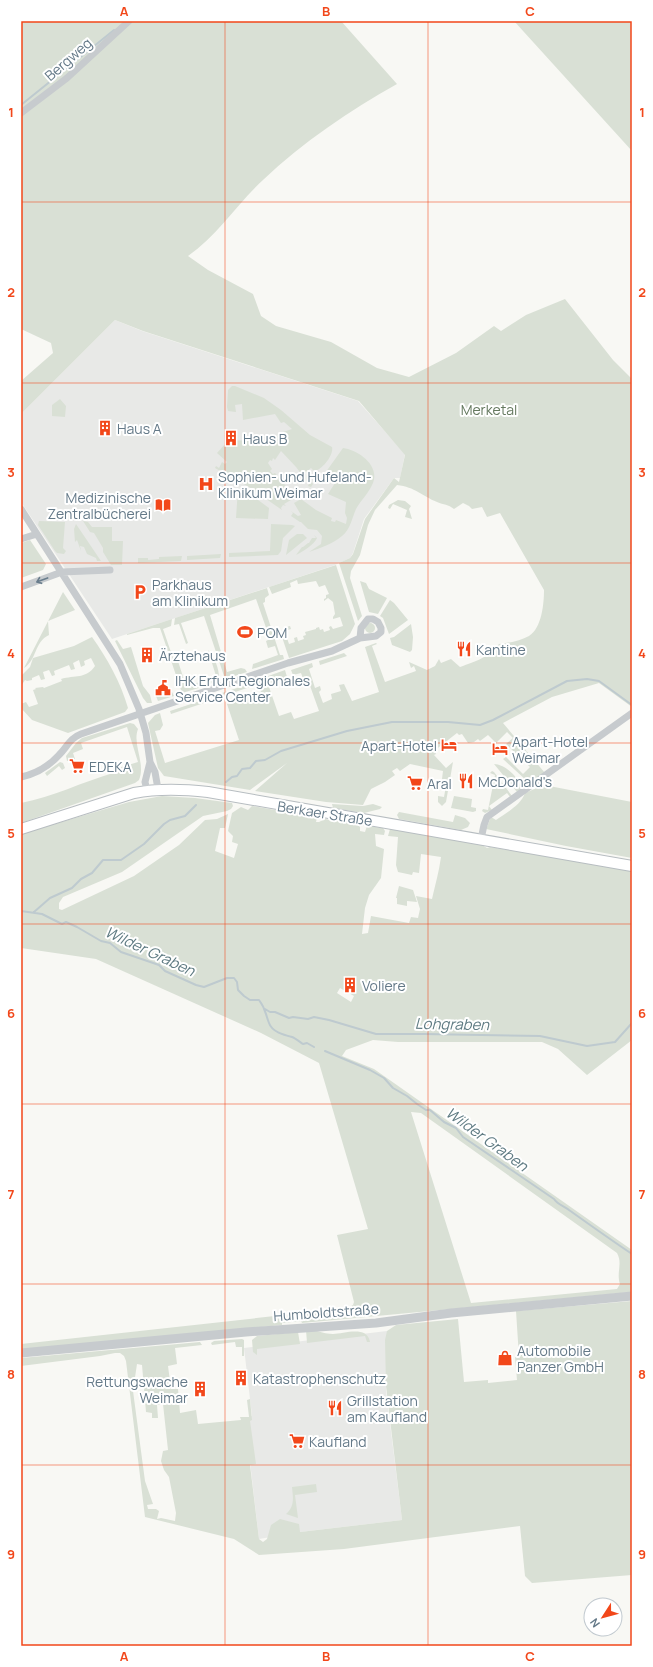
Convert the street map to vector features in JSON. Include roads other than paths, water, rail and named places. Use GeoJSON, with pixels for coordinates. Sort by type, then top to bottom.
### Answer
{"type":"FeatureCollection","features":[{"type":"Feature","properties":{"kind":"main road","name":"Berkaer Straße"},"geometry":{"type":"LineString","coordinates":[[21,829],[99,803],[147,790],[174,788],[213,793],[632,866]]}},
{"type":"Feature","properties":{"kind":"street","name":"Bergweg"},"geometry":{"type":"LineString","coordinates":[[21,113],[68,78],[129,21]]}},
{"type":"Feature","properties":{"kind":"street"},"geometry":{"type":"LineString","coordinates":[[21,509],[114,654],[131,688],[141,714],[146,733],[150,762],[155,772],[158,789]]}},
{"type":"Feature","properties":{"kind":"street"},"geometry":{"type":"LineString","coordinates":[[21,539],[37,534]]}},
{"type":"Feature","properties":{"kind":"street"},"geometry":{"type":"LineString","coordinates":[[21,587],[62,572],[110,570]]}},
{"type":"Feature","properties":{"kind":"street"},"geometry":{"type":"LineString","coordinates":[[21,777],[40,770],[50,763],[60,754],[72,739],[77,736],[286,664],[332,651],[360,638]]}},
{"type":"Feature","properties":{"kind":"street"},"geometry":{"type":"LineString","coordinates":[[481,839],[487,816],[632,714]]}},
{"type":"Feature","properties":{"kind":"street"},"geometry":{"type":"LineString","coordinates":[[147,790],[144,782],[150,762]]}},
{"type":"Feature","properties":{"kind":"street","name":"Humboldtstraße"},"geometry":{"type":"LineString","coordinates":[[21,1354],[246,1332],[376,1323],[451,1313],[632,1296]]}},
{"type":"Feature","properties":{"kind":"waterway"},"geometry":{"type":"LineString","coordinates":[[21,105],[114,30]]}},
{"type":"Feature","properties":{"kind":"waterway"},"geometry":{"type":"LineString","coordinates":[[226,782],[232,777],[237,776],[242,769],[250,768],[256,761],[265,760],[281,751],[347,731],[392,722],[448,722],[480,725],[493,720],[567,681],[587,679],[599,681],[632,705]]}},
{"type":"Feature","properties":{"kind":"waterway"},"geometry":{"type":"LineString","coordinates":[[34,912],[50,898],[72,888],[81,879],[92,873],[103,860],[121,860],[144,844],[164,824],[170,820],[185,816],[196,805]]}},
{"type":"Feature","properties":{"kind":"waterway","name":"Wilder Graben"},"geometry":{"type":"LineString","coordinates":[[21,911],[42,914],[62,924],[66,922],[101,941],[110,943],[121,952],[159,965],[165,971],[196,985],[204,987],[227,978],[234,978],[237,982],[238,990],[244,996],[250,1000],[259,1000],[273,1029],[303,1044],[307,1043],[314,1047]]}},
{"type":"Feature","properties":{"kind":"waterway","name":"Lohgraben"},"geometry":{"type":"LineString","coordinates":[[265,1009],[289,1018],[293,1017],[308,1019],[314,1017],[376,1034],[540,1036],[587,1046],[615,1042],[632,1023]]}},
{"type":"Feature","properties":{"kind":"waterway","name":"Wilder Graben"},"geometry":{"type":"LineString","coordinates":[[325,1051],[370,1070],[384,1078],[393,1088],[426,1110],[430,1110],[444,1122],[456,1128],[463,1137],[632,1254]]}},
{"type":"Feature","properties":{"kind":"place","name":"Haus A"},"geometry":{"type":"Point","coordinates":[105,428]}},
{"type":"Feature","properties":{"kind":"place","name":"Haus B"},"geometry":{"type":"Point","coordinates":[231,438]}},
{"type":"Feature","properties":{"kind":"place","name":"Sophien- und Hufeland- Klinikum Weimar"},"geometry":{"type":"Point","coordinates":[206,484]}},
{"type":"Feature","properties":{"kind":"place","name":"Medizinische Zentralbücherei"},"geometry":{"type":"Point","coordinates":[163,505]}},
{"type":"Feature","properties":{"kind":"place","name":"Parkhaus am Klinikum"},"geometry":{"type":"Point","coordinates":[140,592]}},
{"type":"Feature","properties":{"kind":"place","name":"POM"},"geometry":{"type":"Point","coordinates":[245,632]}},
{"type":"Feature","properties":{"kind":"place","name":"Kantine"},"geometry":{"type":"Point","coordinates":[464,649]}},
{"type":"Feature","properties":{"kind":"place","name":"Ärztehaus"},"geometry":{"type":"Point","coordinates":[147,655]}},
{"type":"Feature","properties":{"kind":"place","name":"IHK Erfurt Regionales Service Center"},"geometry":{"type":"Point","coordinates":[163,688]}},
{"type":"Feature","properties":{"kind":"place","name":"Apart-Hotel"},"geometry":{"type":"Point","coordinates":[449,745]}},
{"type":"Feature","properties":{"kind":"place","name":"Apart-Hotel Weimar"},"geometry":{"type":"Point","coordinates":[500,749]}},
{"type":"Feature","properties":{"kind":"place","name":"EDEKA"},"geometry":{"type":"Point","coordinates":[77,766]}},
{"type":"Feature","properties":{"kind":"place","name":"McDonald's"},"geometry":{"type":"Point","coordinates":[466,781]}},
{"type":"Feature","properties":{"kind":"place","name":"Aral"},"geometry":{"type":"Point","coordinates":[415,783]}},
{"type":"Feature","properties":{"kind":"place","name":"Voliere"},"geometry":{"type":"Point","coordinates":[350,985]}},
{"type":"Feature","properties":{"kind":"place","name":"Automobile Panzer GmbH"},"geometry":{"type":"Point","coordinates":[505,1358]}},
{"type":"Feature","properties":{"kind":"place","name":"Katastrophenschutz"},"geometry":{"type":"Point","coordinates":[241,1378]}},
{"type":"Feature","properties":{"kind":"place","name":"Rettungswache Weimar"},"geometry":{"type":"Point","coordinates":[200,1389]}},
{"type":"Feature","properties":{"kind":"place","name":"Grillstation am Kaufland"},"geometry":{"type":"Point","coordinates":[335,1408]}},
{"type":"Feature","properties":{"kind":"place","name":"Kaufland"},"geometry":{"type":"Point","coordinates":[297,1441]}},
{"type":"Feature","properties":{"kind":"park label","name":"Merketal"},"geometry":{"type":"Point","coordinates":[489,409]}}]}
